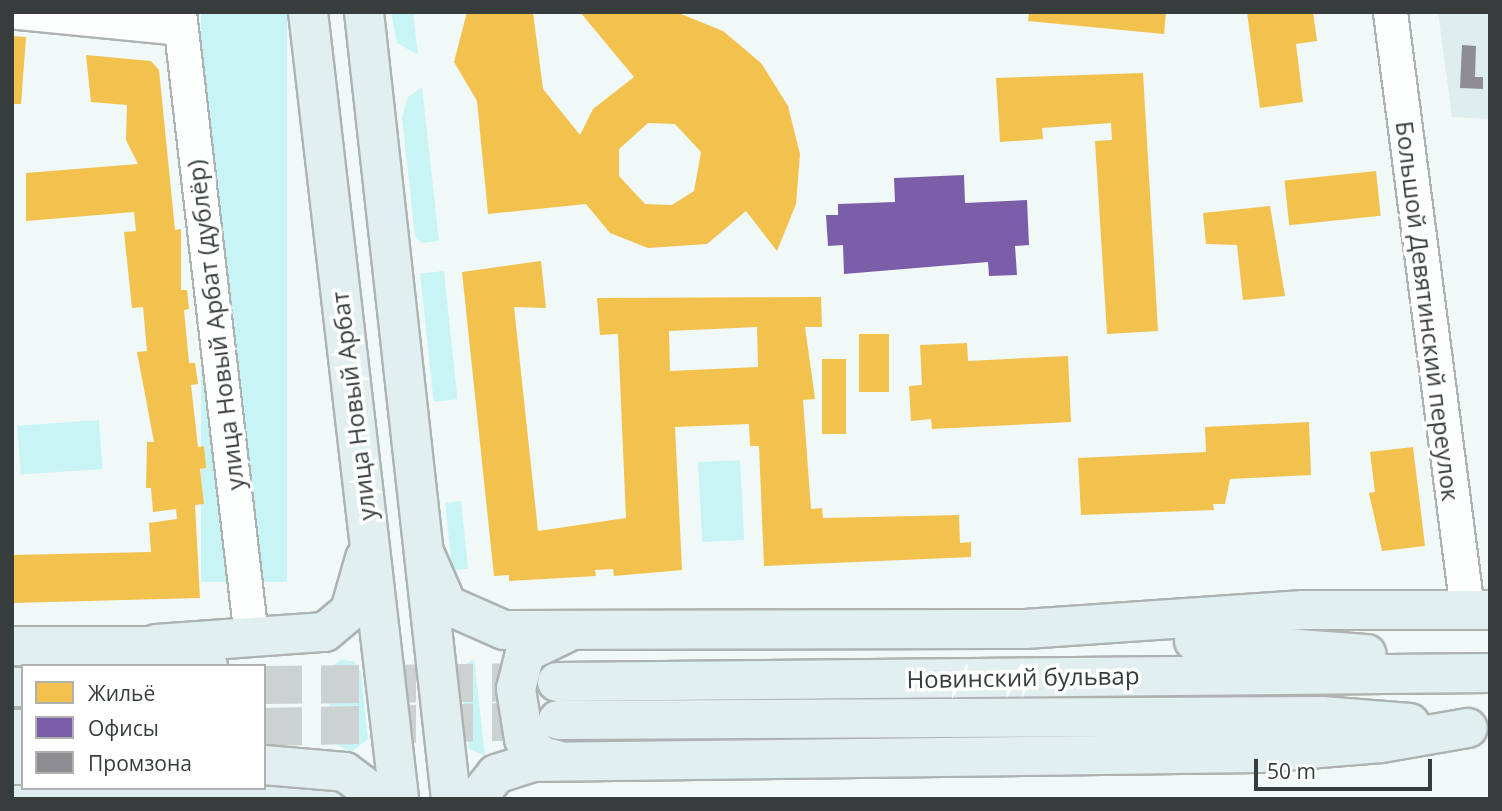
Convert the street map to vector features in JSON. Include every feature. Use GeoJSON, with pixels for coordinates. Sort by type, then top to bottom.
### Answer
{"type":"FeatureCollection","features":[{"type":"Feature","properties":{"kind":"main road","name":"улица Новый Арбат"},"geometry":{"type":"LineString","coordinates":[[309,12],[399,799]]}},
{"type":"Feature","properties":{"kind":"main road"},"geometry":{"type":"LineString","coordinates":[[364,12],[451,799]]}},
{"type":"Feature","properties":{"kind":"main road"},"geometry":{"type":"LineString","coordinates":[[12,646],[156,644],[313,635],[345,619],[360,588],[366,518]]}},
{"type":"Feature","properties":{"kind":"main road"},"geometry":{"type":"LineString","coordinates":[[424,552],[434,586],[465,618],[504,630],[1045,629],[1303,610],[1478,609]]}},
{"type":"Feature","properties":{"kind":"main road"},"geometry":{"type":"LineString","coordinates":[[1045,629],[1349,650],[1476,672]]}},
{"type":"Feature","properties":{"kind":"main road"},"geometry":{"type":"LineString","coordinates":[[557,760],[541,756],[524,739],[518,668],[531,647],[573,631]]}},
{"type":"Feature","properties":{"kind":"main road"},"geometry":{"type":"LineString","coordinates":[[156,644],[193,649],[206,664]]}},
{"type":"Feature","properties":{"kind":"main road","name":"Новинский бульвар"},"geometry":{"type":"LineString","coordinates":[[557,682],[1476,672]]}},
{"type":"Feature","properties":{"kind":"main road","name":"Новинский бульвар"},"geometry":{"type":"LineString","coordinates":[[558,720],[1322,716],[1479,728]]}},
{"type":"Feature","properties":{"kind":"main road"},"geometry":{"type":"LineString","coordinates":[[476,799],[504,769],[557,760],[1259,753],[1381,743],[1479,728]]}},
{"type":"Feature","properties":{"kind":"main road"},"geometry":{"type":"LineString","coordinates":[[266,765],[345,772],[381,799]]}},
{"type":"Feature","properties":{"kind":"street"},"geometry":{"type":"LineString","coordinates":[[16,12],[179,20]]}},
{"type":"Feature","properties":{"kind":"street","name":"Большой Девятинский переулок"},"geometry":{"type":"LineString","coordinates":[[1390,12],[1478,609]]}},
{"type":"Feature","properties":{"kind":"street","name":"улица Новый Арбат (дублёр)"},"geometry":{"type":"LineString","coordinates":[[179,20],[250,638]]}},
{"type":"Feature","properties":{"kind":"shaded area"},"geometry":{"type":"Polygon","coordinates":[[[201,12],[287,12],[287,582],[201,582],[201,12]]]}},
{"type":"Feature","properties":{"kind":"shaded area"},"geometry":{"type":"Polygon","coordinates":[[[391,12],[413,12],[418,55],[397,43],[391,12]]]}},
{"type":"Feature","properties":{"kind":"shaded area"},"geometry":{"type":"Polygon","coordinates":[[[1438,12],[1490,12],[1490,119],[1452,117],[1438,12]]]}},
{"type":"Feature","properties":{"kind":"shaded area"},"geometry":{"type":"Polygon","coordinates":[[[422,87],[439,241],[422,243],[415,236],[402,117],[408,97],[422,87]]]}},
{"type":"Feature","properties":{"kind":"shaded area"},"geometry":{"type":"Polygon","coordinates":[[[444,271],[457,399],[434,402],[420,274],[444,271]]]}},
{"type":"Feature","properties":{"kind":"shaded area"},"geometry":{"type":"Polygon","coordinates":[[[99,420],[102,469],[21,475],[17,426],[99,420]]]}},
{"type":"Feature","properties":{"kind":"shaded area"},"geometry":{"type":"Polygon","coordinates":[[[740,460],[744,540],[702,542],[698,462],[740,460]]]}},
{"type":"Feature","properties":{"kind":"shaded area"},"geometry":{"type":"Polygon","coordinates":[[[461,501],[468,569],[452,570],[445,503],[461,501]]]}},
{"type":"Feature","properties":{"kind":"shaded area"},"geometry":{"type":"Polygon","coordinates":[[[342,659],[355,662],[361,672],[368,739],[351,752],[333,743],[327,670],[342,659]]]}},
{"type":"Feature","properties":{"kind":"shaded area"},"geometry":{"type":"Polygon","coordinates":[[[474,659],[485,756],[469,749],[460,668],[474,659]]]}},
{"type":"Feature","properties":{"kind":"shaded area"},"geometry":{"type":"Polygon","coordinates":[[[266,776],[304,776],[368,799],[12,799],[12,777],[21,777],[21,790],[266,790],[266,776]]]}},
{"type":"Feature","properties":{"kind":"building: Жильё"},"geometry":{"type":"Polygon","coordinates":[[[467,12],[533,12],[543,89],[580,135],[593,109],[634,77],[580,12],[676,12],[723,31],[761,63],[788,106],[800,154],[796,204],[777,251],[746,211],[707,244],[648,248],[610,233],[586,204],[488,214],[477,101],[454,62],[467,12]],[[648,123],[619,149],[619,176],[645,204],[672,205],[694,191],[701,152],[675,124],[648,123]]]}},
{"type":"Feature","properties":{"kind":"building: Жильё"},"geometry":{"type":"Polygon","coordinates":[[[1029,12],[1166,12],[1164,34],[1028,21],[1029,12]]]}},
{"type":"Feature","properties":{"kind":"building: Жильё"},"geometry":{"type":"Polygon","coordinates":[[[1247,12],[1313,12],[1317,41],[1296,44],[1303,102],[1260,108],[1247,12]]]}},
{"type":"Feature","properties":{"kind":"building: Жильё"},"geometry":{"type":"Polygon","coordinates":[[[12,36],[26,37],[21,104],[12,104],[12,36]]]}},
{"type":"Feature","properties":{"kind":"building: Жильё"},"geometry":{"type":"Polygon","coordinates":[[[86,55],[151,61],[159,70],[175,230],[181,229],[181,290],[187,290],[189,309],[184,310],[189,363],[195,363],[198,384],[191,385],[198,447],[204,446],[206,468],[200,469],[204,504],[195,505],[200,598],[12,603],[12,555],[151,552],[149,523],[177,519],[176,509],[153,512],[151,488],[146,488],[147,442],[154,442],[137,352],[147,351],[143,307],[132,308],[124,232],[136,231],[134,212],[26,221],[26,173],[138,164],[126,140],[127,105],[91,102],[86,55]]]}},
{"type":"Feature","properties":{"kind":"building: Жильё"},"geometry":{"type":"Polygon","coordinates":[[[1143,73],[1158,331],[1107,334],[1095,141],[1112,140],[1111,123],[1042,128],[1043,139],[1000,142],[996,78],[1143,73]]]}},
{"type":"Feature","properties":{"kind":"building: Жильё"},"geometry":{"type":"Polygon","coordinates":[[[1376,171],[1381,216],[1289,225],[1285,181],[1376,171]]]}},
{"type":"Feature","properties":{"kind":"building: Жильё"},"geometry":{"type":"Polygon","coordinates":[[[1270,206],[1285,296],[1243,300],[1237,245],[1206,244],[1203,213],[1270,206]]]}},
{"type":"Feature","properties":{"kind":"building: Жильё"},"geometry":{"type":"Polygon","coordinates":[[[541,261],[546,308],[514,307],[538,531],[626,518],[618,334],[600,335],[597,298],[821,297],[822,327],[805,327],[815,399],[803,400],[811,509],[822,508],[823,518],[959,515],[960,543],[971,542],[971,557],[764,566],[759,446],[750,446],[749,424],[675,427],[682,570],[614,576],[613,569],[595,570],[596,576],[509,581],[509,575],[494,576],[462,272],[541,261]],[[757,327],[669,331],[670,371],[758,367],[757,327]]]}},
{"type":"Feature","properties":{"kind":"building: Жильё"},"geometry":{"type":"Polygon","coordinates":[[[859,334],[889,334],[889,392],[859,392],[859,334]]]}},
{"type":"Feature","properties":{"kind":"building: Жильё"},"geometry":{"type":"Polygon","coordinates":[[[967,343],[968,361],[1068,356],[1071,422],[932,429],[931,419],[911,421],[909,386],[922,385],[920,345],[967,343]]]}},
{"type":"Feature","properties":{"kind":"building: Жильё"},"geometry":{"type":"Polygon","coordinates":[[[822,359],[846,359],[846,434],[822,434],[822,359]]]}},
{"type":"Feature","properties":{"kind":"building: Жильё"},"geometry":{"type":"Polygon","coordinates":[[[1309,422],[1311,475],[1230,479],[1225,504],[1213,504],[1214,510],[1081,515],[1078,458],[1206,452],[1205,427],[1309,422]]]}},
{"type":"Feature","properties":{"kind":"building: Жильё"},"geometry":{"type":"Polygon","coordinates":[[[1413,447],[1425,546],[1382,551],[1369,493],[1375,492],[1370,452],[1413,447]]]}},
{"type":"Feature","properties":{"kind":"building: Офисы"},"geometry":{"type":"Polygon","coordinates":[[[964,175],[965,203],[1027,200],[1029,245],[1015,246],[1017,275],[989,276],[988,262],[844,274],[843,245],[828,246],[826,215],[838,215],[838,204],[895,202],[894,178],[964,175]]]}},
{"type":"Feature","properties":{"kind":"building: Промзона"},"geometry":{"type":"Polygon","coordinates":[[[1462,45],[1476,46],[1475,77],[1483,77],[1483,89],[1460,88],[1462,45]]]}},
{"type":"Feature","properties":{"kind":"tunnel"},"geometry":{"type":"LineString","coordinates":[[266,685],[551,682]]}},
{"type":"Feature","properties":{"kind":"tunnel"},"geometry":{"type":"LineString","coordinates":[[266,727],[553,721]]}}]}
